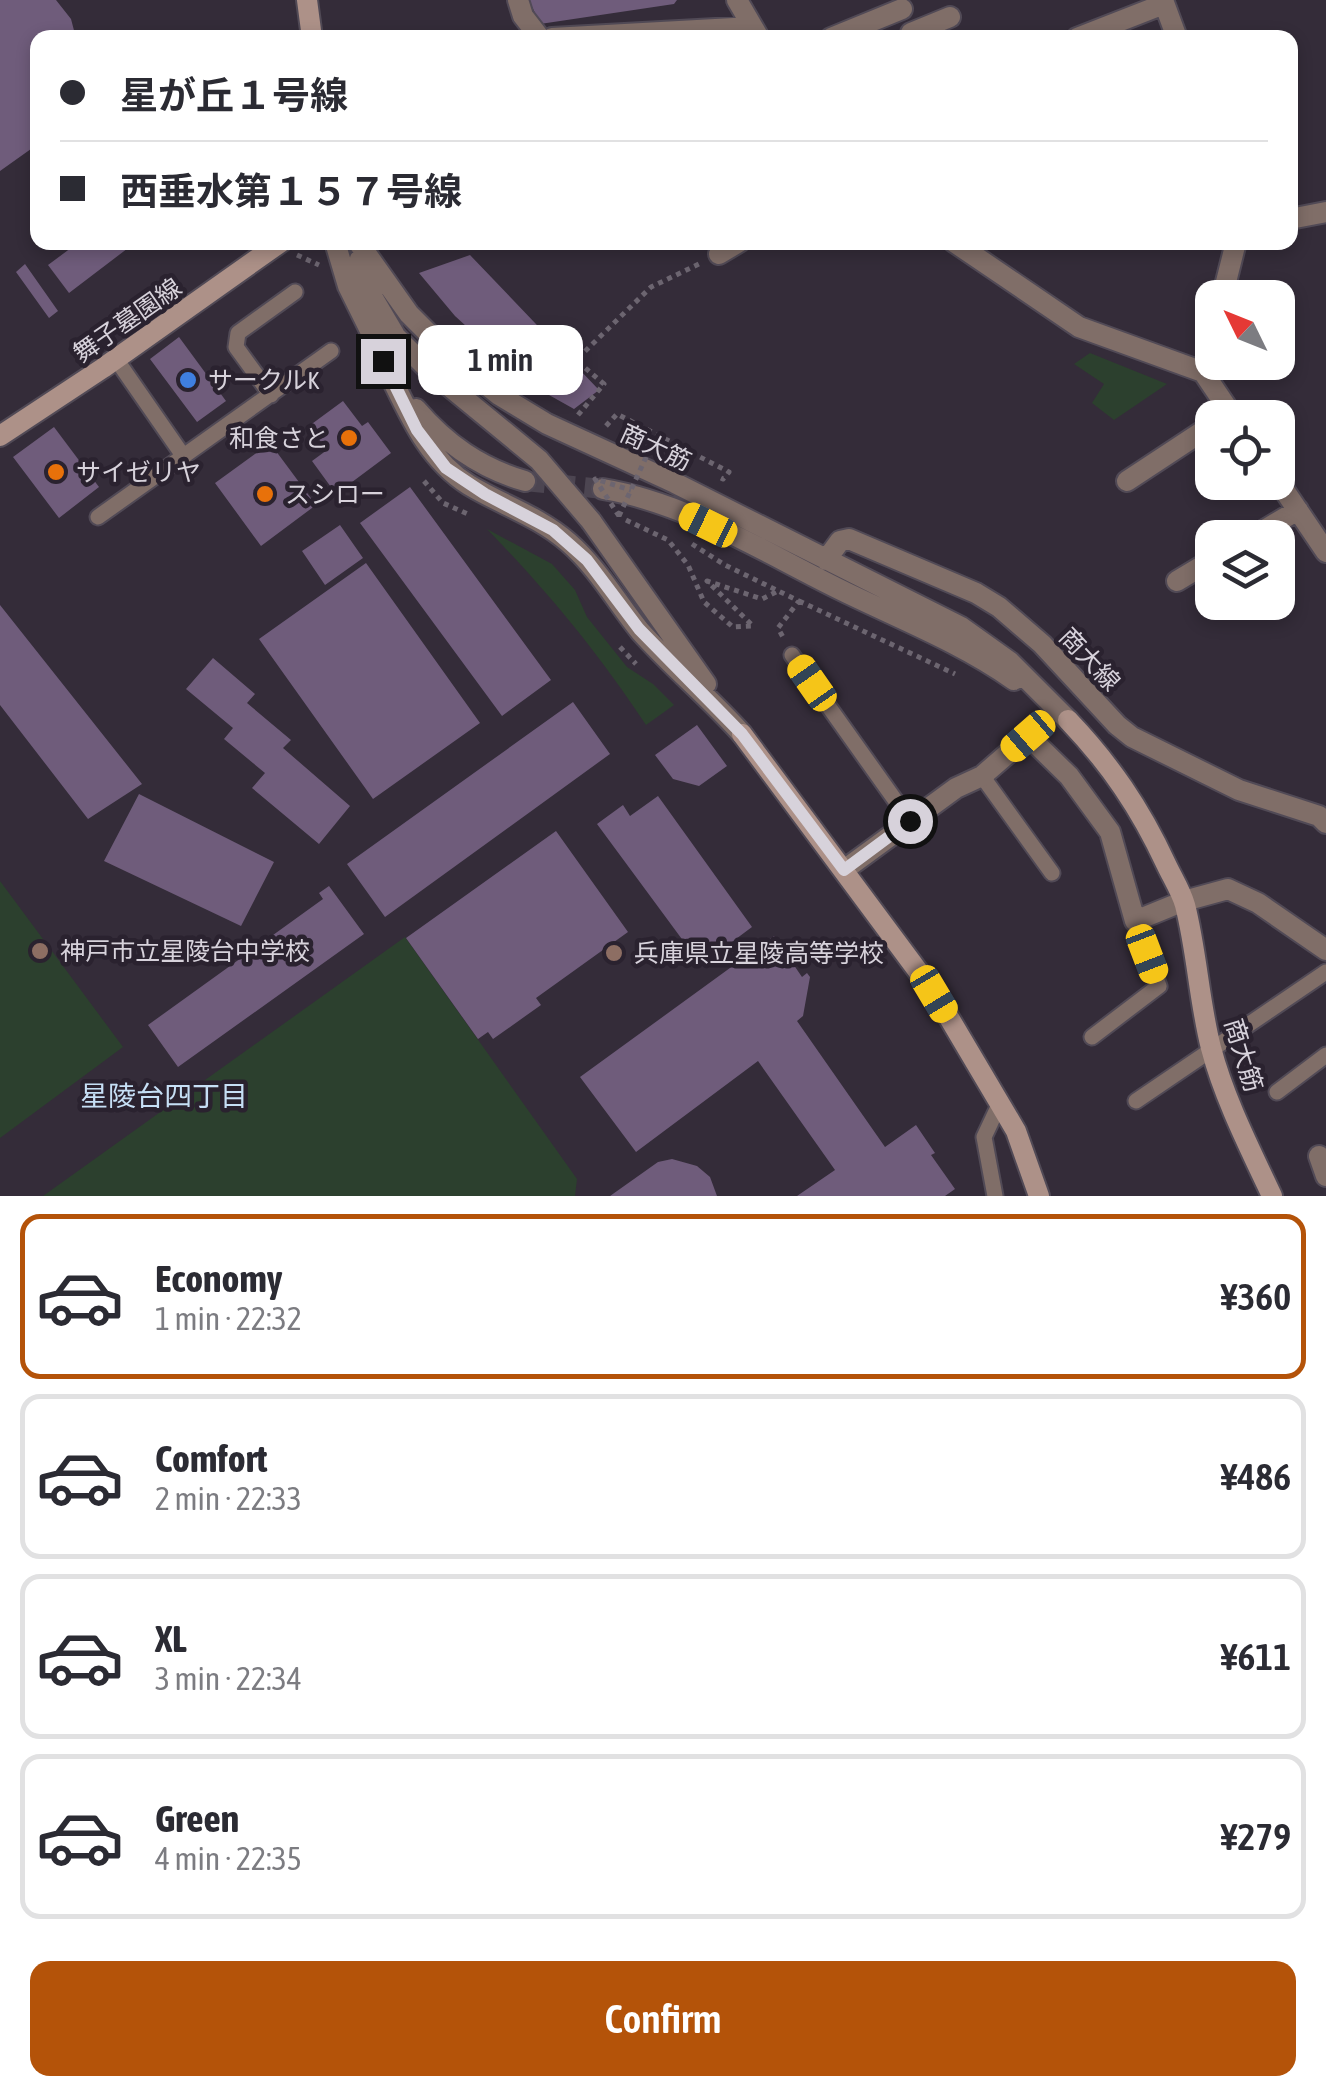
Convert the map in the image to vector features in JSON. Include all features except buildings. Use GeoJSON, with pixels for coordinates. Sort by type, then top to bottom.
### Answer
{"type":"FeatureCollection","features":[{"type":"Feature","properties":{"kind":"street"},"geometry":{"type":"LineString","coordinates":[[307,0],[311,30]]}},
{"type":"Feature","properties":{"kind":"street"},"geometry":{"type":"LineString","coordinates":[[518,0],[523,16],[534,30]]}},
{"type":"Feature","properties":{"kind":"street"},"geometry":{"type":"LineString","coordinates":[[736,0],[754,30]]}},
{"type":"Feature","properties":{"kind":"street"},"geometry":{"type":"LineString","coordinates":[[1096,30],[1163,2],[1173,30]]}},
{"type":"Feature","properties":{"kind":"street"},"geometry":{"type":"LineString","coordinates":[[847,30],[900,4],[910,30]]}},
{"type":"Feature","properties":{"kind":"street"},"geometry":{"type":"LineString","coordinates":[[922,30],[950,16]]}},
{"type":"Feature","properties":{"kind":"street"},"geometry":{"type":"LineString","coordinates":[[1298,217],[1326,212]]}},
{"type":"Feature","properties":{"kind":"street","name":"舞子墓園線"},"geometry":{"type":"LineString","coordinates":[[0,436],[287,250]]}},
{"type":"Feature","properties":{"kind":"street"},"geometry":{"type":"LineString","coordinates":[[337,250],[348,286],[417,430],[446,468],[553,530],[570,544],[639,629],[742,734]]}},
{"type":"Feature","properties":{"kind":"street"},"geometry":{"type":"LineString","coordinates":[[359,250],[374,298],[396,337],[427,368],[539,460],[591,521],[934,994],[1016,1130],[1039,1196]]}},
{"type":"Feature","properties":{"kind":"street","name":"商大筋"},"geometry":{"type":"LineString","coordinates":[[362,250],[408,314],[454,359],[499,395],[547,424],[675,482],[939,614],[987,644],[1100,753],[1147,824],[1184,901],[1211,1048],[1272,1196]]}},
{"type":"Feature","properties":{"kind":"street"},"geometry":{"type":"LineString","coordinates":[[719,254],[726,250]]}},
{"type":"Feature","properties":{"kind":"street"},"geometry":{"type":"LineString","coordinates":[[969,250],[1079,327],[1195,369]]}},
{"type":"Feature","properties":{"kind":"street"},"geometry":{"type":"LineString","coordinates":[[1226,280],[1234,250]]}},
{"type":"Feature","properties":{"kind":"street"},"geometry":{"type":"LineString","coordinates":[[383,361],[418,412],[437,432],[478,463],[524,481]]}},
{"type":"Feature","properties":{"kind":"street"},"geometry":{"type":"LineString","coordinates":[[1127,481],[1195,436]]}},
{"type":"Feature","properties":{"kind":"street","name":"商大筋"},"geometry":{"type":"LineString","coordinates":[[603,489],[682,512],[954,645],[1003,672],[1068,720]]}},
{"type":"Feature","properties":{"kind":"street"},"geometry":{"type":"LineString","coordinates":[[1291,500],[1326,552]]}},
{"type":"Feature","properties":{"kind":"street"},"geometry":{"type":"LineString","coordinates":[[1281,520],[1298,510]]}},
{"type":"Feature","properties":{"kind":"street","name":"商大線"},"geometry":{"type":"LineString","coordinates":[[826,560],[840,542],[849,539],[976,593],[1042,644],[1132,737],[1240,790],[1318,816],[1326,823]]}},
{"type":"Feature","properties":{"kind":"street"},"geometry":{"type":"LineString","coordinates":[[1177,581],[1195,570]]}},
{"type":"Feature","properties":{"kind":"street"},"geometry":{"type":"LineString","coordinates":[[844,870],[956,788],[982,776],[1028,736],[1069,776],[1110,832],[1135,921],[1228,889],[1258,903],[1326,950]]}},
{"type":"Feature","properties":{"kind":"lane"},"geometry":{"type":"LineString","coordinates":[[272,394],[236,347],[238,333],[295,292]]}},
{"type":"Feature","properties":{"kind":"lane"},"geometry":{"type":"LineString","coordinates":[[98,517],[331,351]]}},
{"type":"Feature","properties":{"kind":"lane"},"geometry":{"type":"LineString","coordinates":[[116,359],[184,456]]}},
{"type":"Feature","properties":{"kind":"lane"},"geometry":{"type":"LineString","coordinates":[[792,655],[910,821]]}},
{"type":"Feature","properties":{"kind":"lane"},"geometry":{"type":"LineString","coordinates":[[982,776],[1052,873]]}},
{"type":"Feature","properties":{"kind":"lane"},"geometry":{"type":"LineString","coordinates":[[1092,1037],[1159,986],[1135,921]]}},
{"type":"Feature","properties":{"kind":"lane"},"geometry":{"type":"LineString","coordinates":[[1136,1101],[1326,972]]}},
{"type":"Feature","properties":{"kind":"lane"},"geometry":{"type":"LineString","coordinates":[[1277,1092],[1326,1055]]}},
{"type":"Feature","properties":{"kind":"lane"},"geometry":{"type":"LineString","coordinates":[[994,1196],[984,1137],[1000,1103]]}},
{"type":"Feature","properties":{"kind":"path"},"geometry":{"type":"LineString","coordinates":[[291,250],[323,267]]}},
{"type":"Feature","properties":{"kind":"path"},"geometry":{"type":"LineString","coordinates":[[576,417],[604,384],[576,360],[651,288],[719,254]]}},
{"type":"Feature","properties":{"kind":"path"},"geometry":{"type":"LineString","coordinates":[[604,428],[617,414],[729,472],[723,479],[626,430]]}},
{"type":"Feature","properties":{"kind":"path"},"geometry":{"type":"LineString","coordinates":[[620,516],[653,442]]}},
{"type":"Feature","properties":{"kind":"path"},"geometry":{"type":"LineString","coordinates":[[420,476],[443,504],[474,517]]}},
{"type":"Feature","properties":{"kind":"path"},"geometry":{"type":"LineString","coordinates":[[631,490],[595,479],[620,516],[668,540],[688,565],[704,602],[733,627],[753,626],[707,581],[762,599],[780,590]]}},
{"type":"Feature","properties":{"kind":"path"},"geometry":{"type":"LineString","coordinates":[[684,538],[725,565],[960,676]]}},
{"type":"Feature","properties":{"kind":"path"},"geometry":{"type":"LineString","coordinates":[[778,628],[800,601]]}},
{"type":"Feature","properties":{"kind":"path"},"geometry":{"type":"LineString","coordinates":[[616,642],[639,667]]}},
{"type":"Feature","properties":{"kind":"green space"},"geometry":{"type":"Polygon","coordinates":[[[1090,353],[1167,384],[1114,420],[1092,403],[1104,384],[1074,364],[1090,353]]]}},
{"type":"Feature","properties":{"kind":"green space"},"geometry":{"type":"Polygon","coordinates":[[[487,529],[552,564],[575,590],[587,617],[627,667],[653,684],[674,705],[646,725],[571,623],[487,529]]]}},
{"type":"Feature","properties":{"kind":"green space"},"geometry":{"type":"Polygon","coordinates":[[[0,881],[123,1047],[0,1138],[0,881]]]}},
{"type":"Feature","properties":{"kind":"green space"},"geometry":{"type":"Polygon","coordinates":[[[405,937],[577,1179],[575,1196],[43,1196],[405,937]]]}},
{"type":"Feature","properties":{"kind":"tunnel"},"geometry":{"type":"LineString","coordinates":[[525,481],[603,489]]}},
{"type":"Feature","properties":{"kind":"place","name":"サークルK"},"geometry":{"type":"Point","coordinates":[188,380]}},
{"type":"Feature","properties":{"kind":"place","name":"和食さと"},"geometry":{"type":"Point","coordinates":[349,438]}},
{"type":"Feature","properties":{"kind":"place","name":"サイゼリヤ"},"geometry":{"type":"Point","coordinates":[56,472]}},
{"type":"Feature","properties":{"kind":"place","name":"スシロー"},"geometry":{"type":"Point","coordinates":[265,494]}},
{"type":"Feature","properties":{"kind":"place","name":"神戸市立星陵台中学校"},"geometry":{"type":"Point","coordinates":[40,951]}},
{"type":"Feature","properties":{"kind":"place","name":"兵庫県立星陵高等学校"},"geometry":{"type":"Point","coordinates":[614,953]}},
{"type":"Feature","properties":{"kind":"district","name":"星陵台四丁目"},"geometry":{"type":"Point","coordinates":[164,1096]}},
{"type":"Feature","properties":{"kind":"route"},"geometry":{"type":"LineString","coordinates":[[383,361],[417,430],[446,468],[465,483],[553,530],[587,560],[654,646],[742,734],[844,870],[910,821]]}}]}
